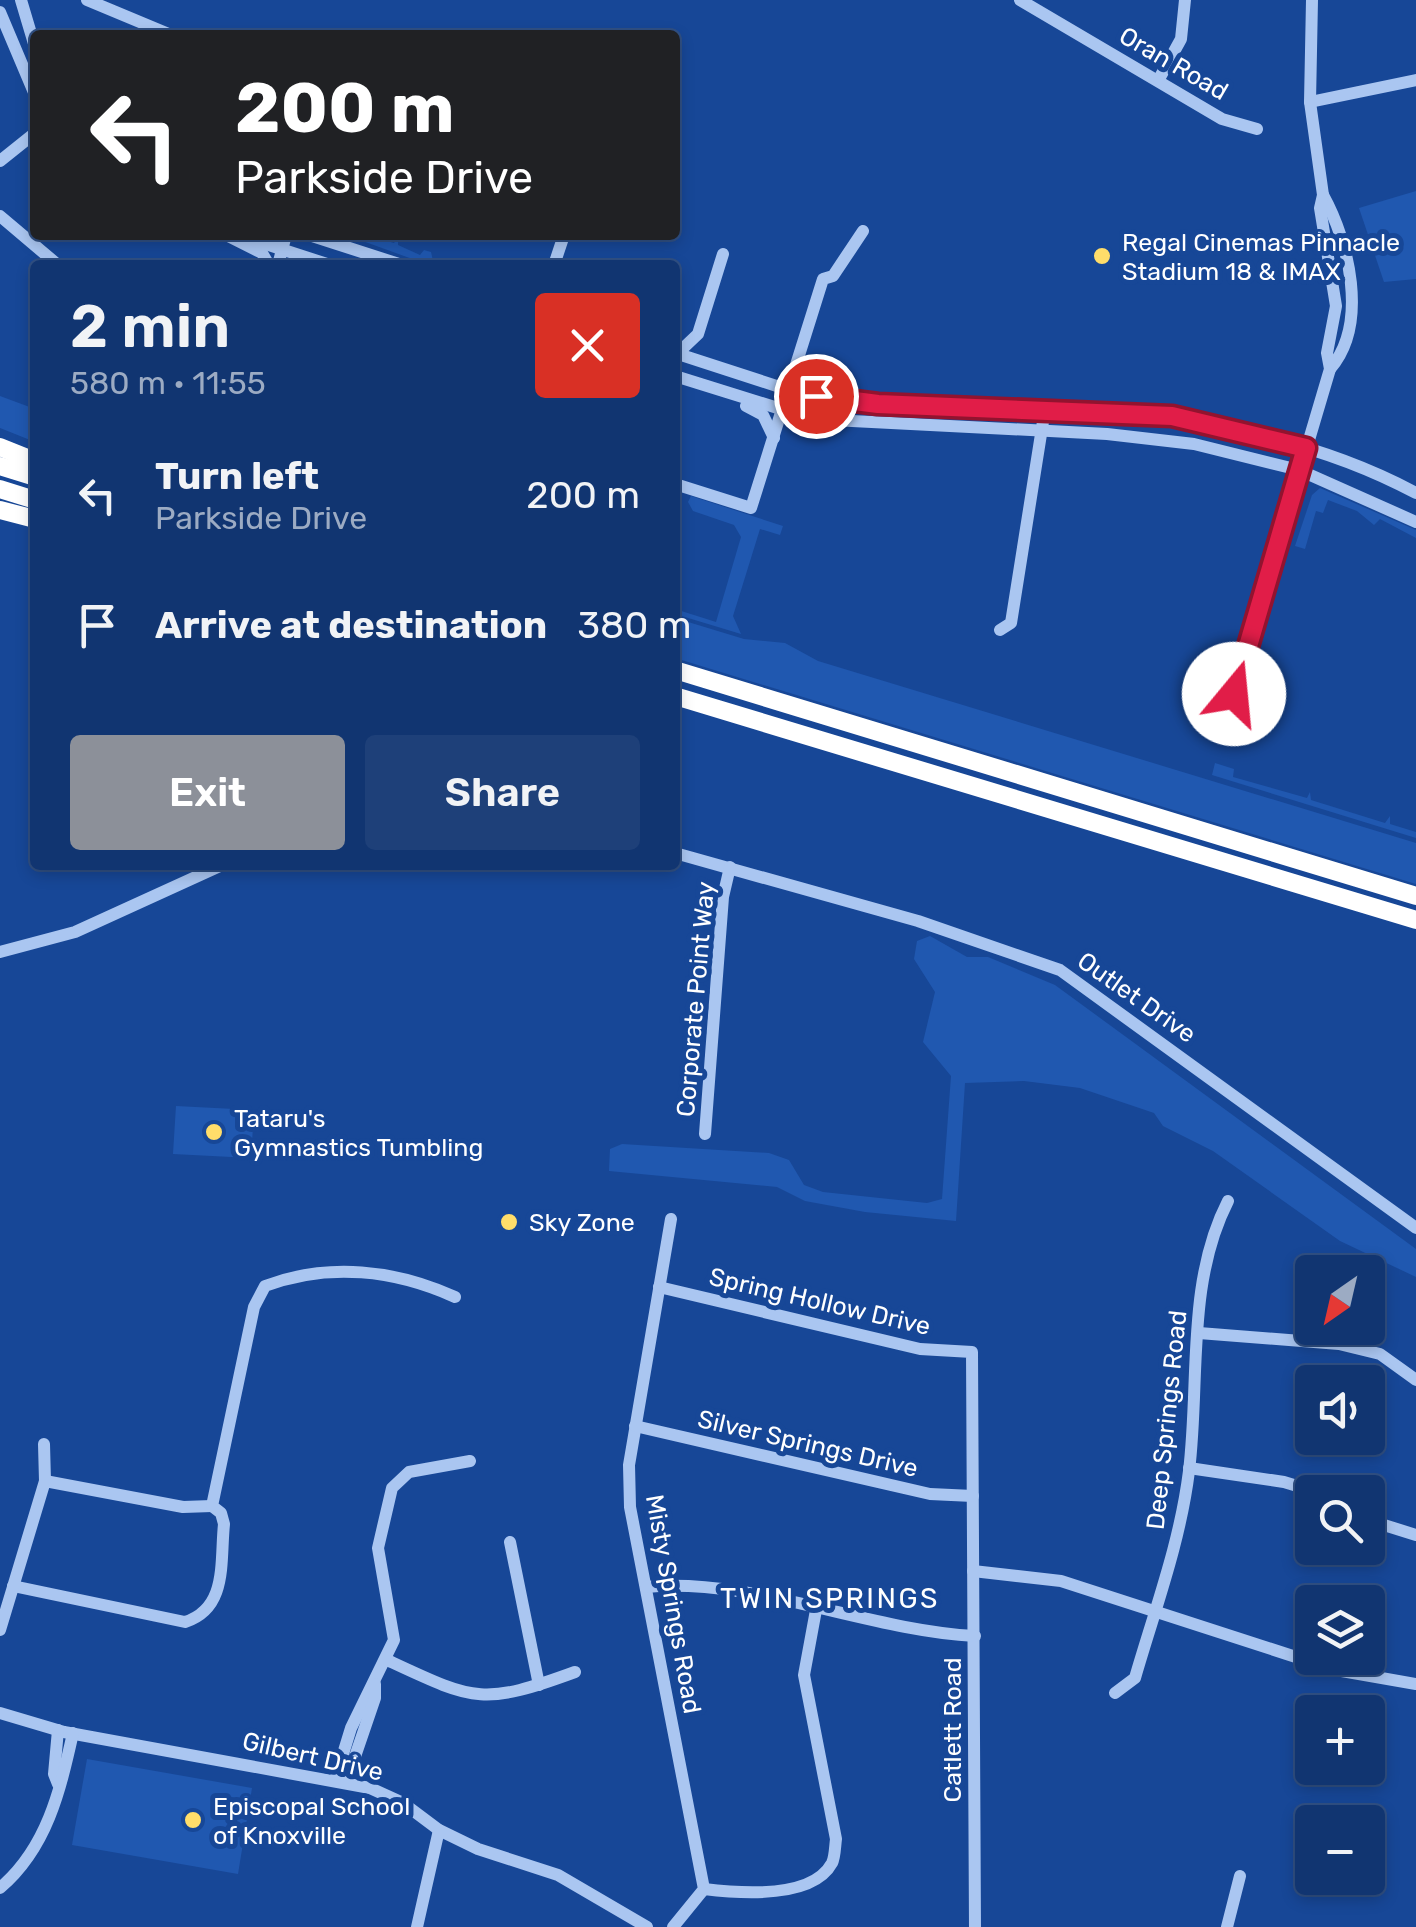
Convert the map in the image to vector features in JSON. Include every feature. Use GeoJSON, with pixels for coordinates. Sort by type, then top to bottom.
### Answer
{"type":"FeatureCollection","features":[{"type":"Feature","properties":{"kind":"highway"},"geometry":{"type":"LineString","coordinates":[[0,448],[30,460]]}},
{"type":"Feature","properties":{"kind":"highway"},"geometry":{"type":"LineString","coordinates":[[0,466],[30,475]]}},
{"type":"Feature","properties":{"kind":"highway"},"geometry":{"type":"LineString","coordinates":[[0,489],[30,498]]}},
{"type":"Feature","properties":{"kind":"highway"},"geometry":{"type":"LineString","coordinates":[[0,510],[30,518]]}},
{"type":"Feature","properties":{"kind":"highway"},"geometry":{"type":"LineString","coordinates":[[680,672],[1416,896]]}},
{"type":"Feature","properties":{"kind":"highway"},"geometry":{"type":"LineString","coordinates":[[680,698],[1416,920]]}},
{"type":"Feature","properties":{"kind":"street"},"geometry":{"type":"LineString","coordinates":[[21,0],[30,30]]}},
{"type":"Feature","properties":{"kind":"street"},"geometry":{"type":"LineString","coordinates":[[87,0],[145,30]]}},
{"type":"Feature","properties":{"kind":"street","name":"Oran Road"},"geometry":{"type":"LineString","coordinates":[[1020,0],[1222,119],[1257,129]]}},
{"type":"Feature","properties":{"kind":"street"},"geometry":{"type":"LineString","coordinates":[[1159,79],[1180,39],[1185,0]]}},
{"type":"Feature","properties":{"kind":"street"},"geometry":{"type":"LineString","coordinates":[[1312,0],[1310,102],[1322,195],[1348,268],[1352,309],[1341,357],[1330,369]]}},
{"type":"Feature","properties":{"kind":"street"},"geometry":{"type":"LineString","coordinates":[[0,12],[30,82]]}},
{"type":"Feature","properties":{"kind":"street"},"geometry":{"type":"LineString","coordinates":[[1310,102],[1416,80]]}},
{"type":"Feature","properties":{"kind":"street"},"geometry":{"type":"LineString","coordinates":[[0,161],[30,138]]}},
{"type":"Feature","properties":{"kind":"street"},"geometry":{"type":"LineString","coordinates":[[1234,694],[1330,369],[1328,353],[1336,306],[1320,208],[1322,195]]}},
{"type":"Feature","properties":{"kind":"street"},"geometry":{"type":"LineString","coordinates":[[0,216],[52,260]]}},
{"type":"Feature","properties":{"kind":"street"},"geometry":{"type":"LineString","coordinates":[[680,486],[751,508],[823,279],[834,276],[863,231]]}},
{"type":"Feature","properties":{"kind":"street"},"geometry":{"type":"LineString","coordinates":[[237,240],[262,252],[266,260]]}},
{"type":"Feature","properties":{"kind":"street"},"geometry":{"type":"LineString","coordinates":[[324,240],[386,260]]}},
{"type":"Feature","properties":{"kind":"street"},"geometry":{"type":"LineString","coordinates":[[284,242],[320,260]]}},
{"type":"Feature","properties":{"kind":"street"},"geometry":{"type":"LineString","coordinates":[[680,350],[698,334],[724,254]]}},
{"type":"Feature","properties":{"kind":"street"},"geometry":{"type":"LineString","coordinates":[[1331,272],[1348,268]]}},
{"type":"Feature","properties":{"kind":"street"},"geometry":{"type":"LineString","coordinates":[[698,334],[706,364]]}},
{"type":"Feature","properties":{"kind":"street"},"geometry":{"type":"LineString","coordinates":[[680,354],[790,390],[878,404],[1172,416],[1306,448],[1416,493]]}},
{"type":"Feature","properties":{"kind":"street"},"geometry":{"type":"LineString","coordinates":[[680,378],[783,411],[844,422],[1175,440],[1299,470],[1416,522]]}},
{"type":"Feature","properties":{"kind":"street"},"geometry":{"type":"LineString","coordinates":[[723,391],[763,416],[774,438]]}},
{"type":"Feature","properties":{"kind":"street"},"geometry":{"type":"LineString","coordinates":[[1000,630],[1011,623],[1045,409]]}},
{"type":"Feature","properties":{"kind":"street","name":"Outlet Drive"},"geometry":{"type":"LineString","coordinates":[[680,854],[918,921],[1060,970],[1416,1228]]}},
{"type":"Feature","properties":{"kind":"street","name":"Corporate Point Way"},"geometry":{"type":"LineString","coordinates":[[705,1134],[730,867]]}},
{"type":"Feature","properties":{"kind":"street"},"geometry":{"type":"LineString","coordinates":[[0,952],[75,932],[211,870]]}},
{"type":"Feature","properties":{"kind":"street","name":"Deep Springs Road"},"geometry":{"type":"LineString","coordinates":[[1115,1693],[1135,1678],[1180,1532],[1189,1468],[1204,1262],[1228,1201]]}},
{"type":"Feature","properties":{"kind":"street","name":"Misty Springs Road"},"geometry":{"type":"LineString","coordinates":[[671,1219],[635,1426],[630,1507],[704,1889]]}},
{"type":"Feature","properties":{"kind":"street"},"geometry":{"type":"LineString","coordinates":[[212,1506],[254,1306],[265,1286],[316,1275],[377,1270],[413,1278],[456,1297]]}},
{"type":"Feature","properties":{"kind":"street","name":"Spring Hollow Drive"},"geometry":{"type":"LineString","coordinates":[[659,1287],[920,1349],[972,1352]]}},
{"type":"Feature","properties":{"kind":"street"},"geometry":{"type":"LineString","coordinates":[[1199,1333],[1339,1344],[1380,1354],[1416,1380]]}},
{"type":"Feature","properties":{"kind":"street","name":"Catlett Road"},"geometry":{"type":"LineString","coordinates":[[972,1352],[975,1927]]}},
{"type":"Feature","properties":{"kind":"street","name":"Silver Springs Drive"},"geometry":{"type":"LineString","coordinates":[[635,1426],[930,1494],[972,1496]]}},
{"type":"Feature","properties":{"kind":"street"},"geometry":{"type":"LineString","coordinates":[[0,1630],[45,1480],[44,1444]]}},
{"type":"Feature","properties":{"kind":"street"},"geometry":{"type":"LineString","coordinates":[[340,1782],[351,1728],[387,1660],[395,1630],[378,1548],[392,1488],[410,1472],[470,1461]]}},
{"type":"Feature","properties":{"kind":"street"},"geometry":{"type":"LineString","coordinates":[[1189,1468],[1295,1485]]}},
{"type":"Feature","properties":{"kind":"street"},"geometry":{"type":"LineString","coordinates":[[13,1586],[185,1622],[198,1618],[217,1598],[224,1524],[212,1506],[183,1507],[45,1480]]}},
{"type":"Feature","properties":{"kind":"street"},"geometry":{"type":"LineString","coordinates":[[1385,1525],[1416,1535]]}},
{"type":"Feature","properties":{"kind":"street"},"geometry":{"type":"LineString","coordinates":[[510,1542],[539,1686]]}},
{"type":"Feature","properties":{"kind":"street"},"geometry":{"type":"LineString","coordinates":[[973,1572],[1061,1581],[1336,1670],[1416,1684]]}},
{"type":"Feature","properties":{"kind":"street"},"geometry":{"type":"LineString","coordinates":[[646,1587],[688,1583],[919,1633],[975,1636]]}},
{"type":"Feature","properties":{"kind":"street"},"geometry":{"type":"LineString","coordinates":[[673,1927],[704,1889],[748,1894],[776,1891],[811,1881],[832,1864],[836,1839],[804,1675],[816,1610]]}},
{"type":"Feature","properties":{"kind":"street"},"geometry":{"type":"LineString","coordinates":[[387,1660],[466,1695],[516,1694],[575,1672]]}},
{"type":"Feature","properties":{"kind":"street","name":"Gilbert Drive"},"geometry":{"type":"LineString","coordinates":[[0,1714],[66,1732],[340,1782],[403,1803],[440,1830],[478,1849],[558,1875],[647,1927]]}},
{"type":"Feature","properties":{"kind":"street"},"geometry":{"type":"LineString","coordinates":[[0,1888],[33,1854],[48,1825],[66,1732]]}},
{"type":"Feature","properties":{"kind":"street"},"geometry":{"type":"LineString","coordinates":[[417,1927],[440,1830]]}},
{"type":"Feature","properties":{"kind":"street"},"geometry":{"type":"LineString","coordinates":[[1227,1927],[1229,1904],[1240,1876]]}},
{"type":"Feature","properties":{"kind":"shaded area"},"geometry":{"type":"Polygon","coordinates":[[[1416,191],[1416,279],[1384,282],[1359,208],[1416,191]]]}},
{"type":"Feature","properties":{"kind":"shaded area"},"geometry":{"type":"Polygon","coordinates":[[[360,240],[398,240],[398,245],[420,255],[424,250],[431,252],[433,260],[415,260],[360,240]]]}},
{"type":"Feature","properties":{"kind":"shaded area"},"geometry":{"type":"Polygon","coordinates":[[[0,396],[30,407],[30,440],[0,428],[0,396]]]}},
{"type":"Feature","properties":{"kind":"shaded area"},"geometry":{"type":"Polygon","coordinates":[[[1320,488],[1416,530],[1416,538],[1380,519],[1374,525],[1357,511],[1328,500],[1323,513],[1316,511],[1305,549],[1295,546],[1312,495],[1320,488]]]}},
{"type":"Feature","properties":{"kind":"shaded area"},"geometry":{"type":"Polygon","coordinates":[[[691,496],[783,526],[780,535],[760,529],[733,616],[741,634],[680,616],[680,611],[716,622],[741,537],[734,525],[693,511],[688,502],[691,496]]]}},
{"type":"Feature","properties":{"kind":"shaded area"},"geometry":{"type":"Polygon","coordinates":[[[680,620],[744,639],[785,643],[818,661],[1416,843],[1416,884],[680,660],[680,620]]]}},
{"type":"Feature","properties":{"kind":"shaded area"},"geometry":{"type":"Polygon","coordinates":[[[1215,763],[1234,769],[1233,777],[1307,798],[1310,792],[1311,800],[1385,823],[1390,816],[1390,824],[1416,832],[1416,838],[1212,775],[1215,763]]]}},
{"type":"Feature","properties":{"kind":"shaded area"},"geometry":{"type":"Polygon","coordinates":[[[930,936],[967,957],[988,957],[1055,985],[1416,1249],[1416,1277],[1385,1262],[1385,1255],[1370,1255],[1340,1241],[1213,1151],[1163,1126],[1154,1113],[1080,1088],[1024,1081],[965,1083],[956,1221],[865,1212],[805,1201],[777,1187],[609,1171],[610,1149],[622,1144],[769,1153],[789,1160],[804,1185],[823,1192],[927,1203],[942,1199],[951,1076],[923,1042],[935,992],[914,959],[917,941],[930,936]]]}},
{"type":"Feature","properties":{"kind":"shaded area","name":"Tataru's Gymnastics Tumbling"},"geometry":{"type":"Polygon","coordinates":[[[176,1106],[254,1110],[251,1158],[173,1154],[176,1106]]]}},
{"type":"Feature","properties":{"kind":"shaded area"},"geometry":{"type":"Polygon","coordinates":[[[87,1759],[252,1788],[238,1874],[72,1845],[87,1759]]]}},
{"type":"Feature","properties":{"kind":"place","name":"Regal Cinemas Pinnacle Stadium 18 & IMAX"},"geometry":{"type":"Point","coordinates":[1102,256]}},
{"type":"Feature","properties":{"kind":"place","name":"Tataru's Gymnastics Tumbling"},"geometry":{"type":"Point","coordinates":[214,1132]}},
{"type":"Feature","properties":{"kind":"place","name":"Sky Zone"},"geometry":{"type":"Point","coordinates":[509,1222]}},
{"type":"Feature","properties":{"kind":"place","name":"Episcopal School of Knoxville"},"geometry":{"type":"Point","coordinates":[193,1820]}},
{"type":"Feature","properties":{"kind":"district","name":"TWIN SPRINGS"},"geometry":{"type":"Point","coordinates":[830,1598]}},
{"type":"Feature","properties":{"kind":"route"},"geometry":{"type":"LineString","coordinates":[[816,396],[878,404],[1172,416],[1306,448],[1234,694]]}}]}
